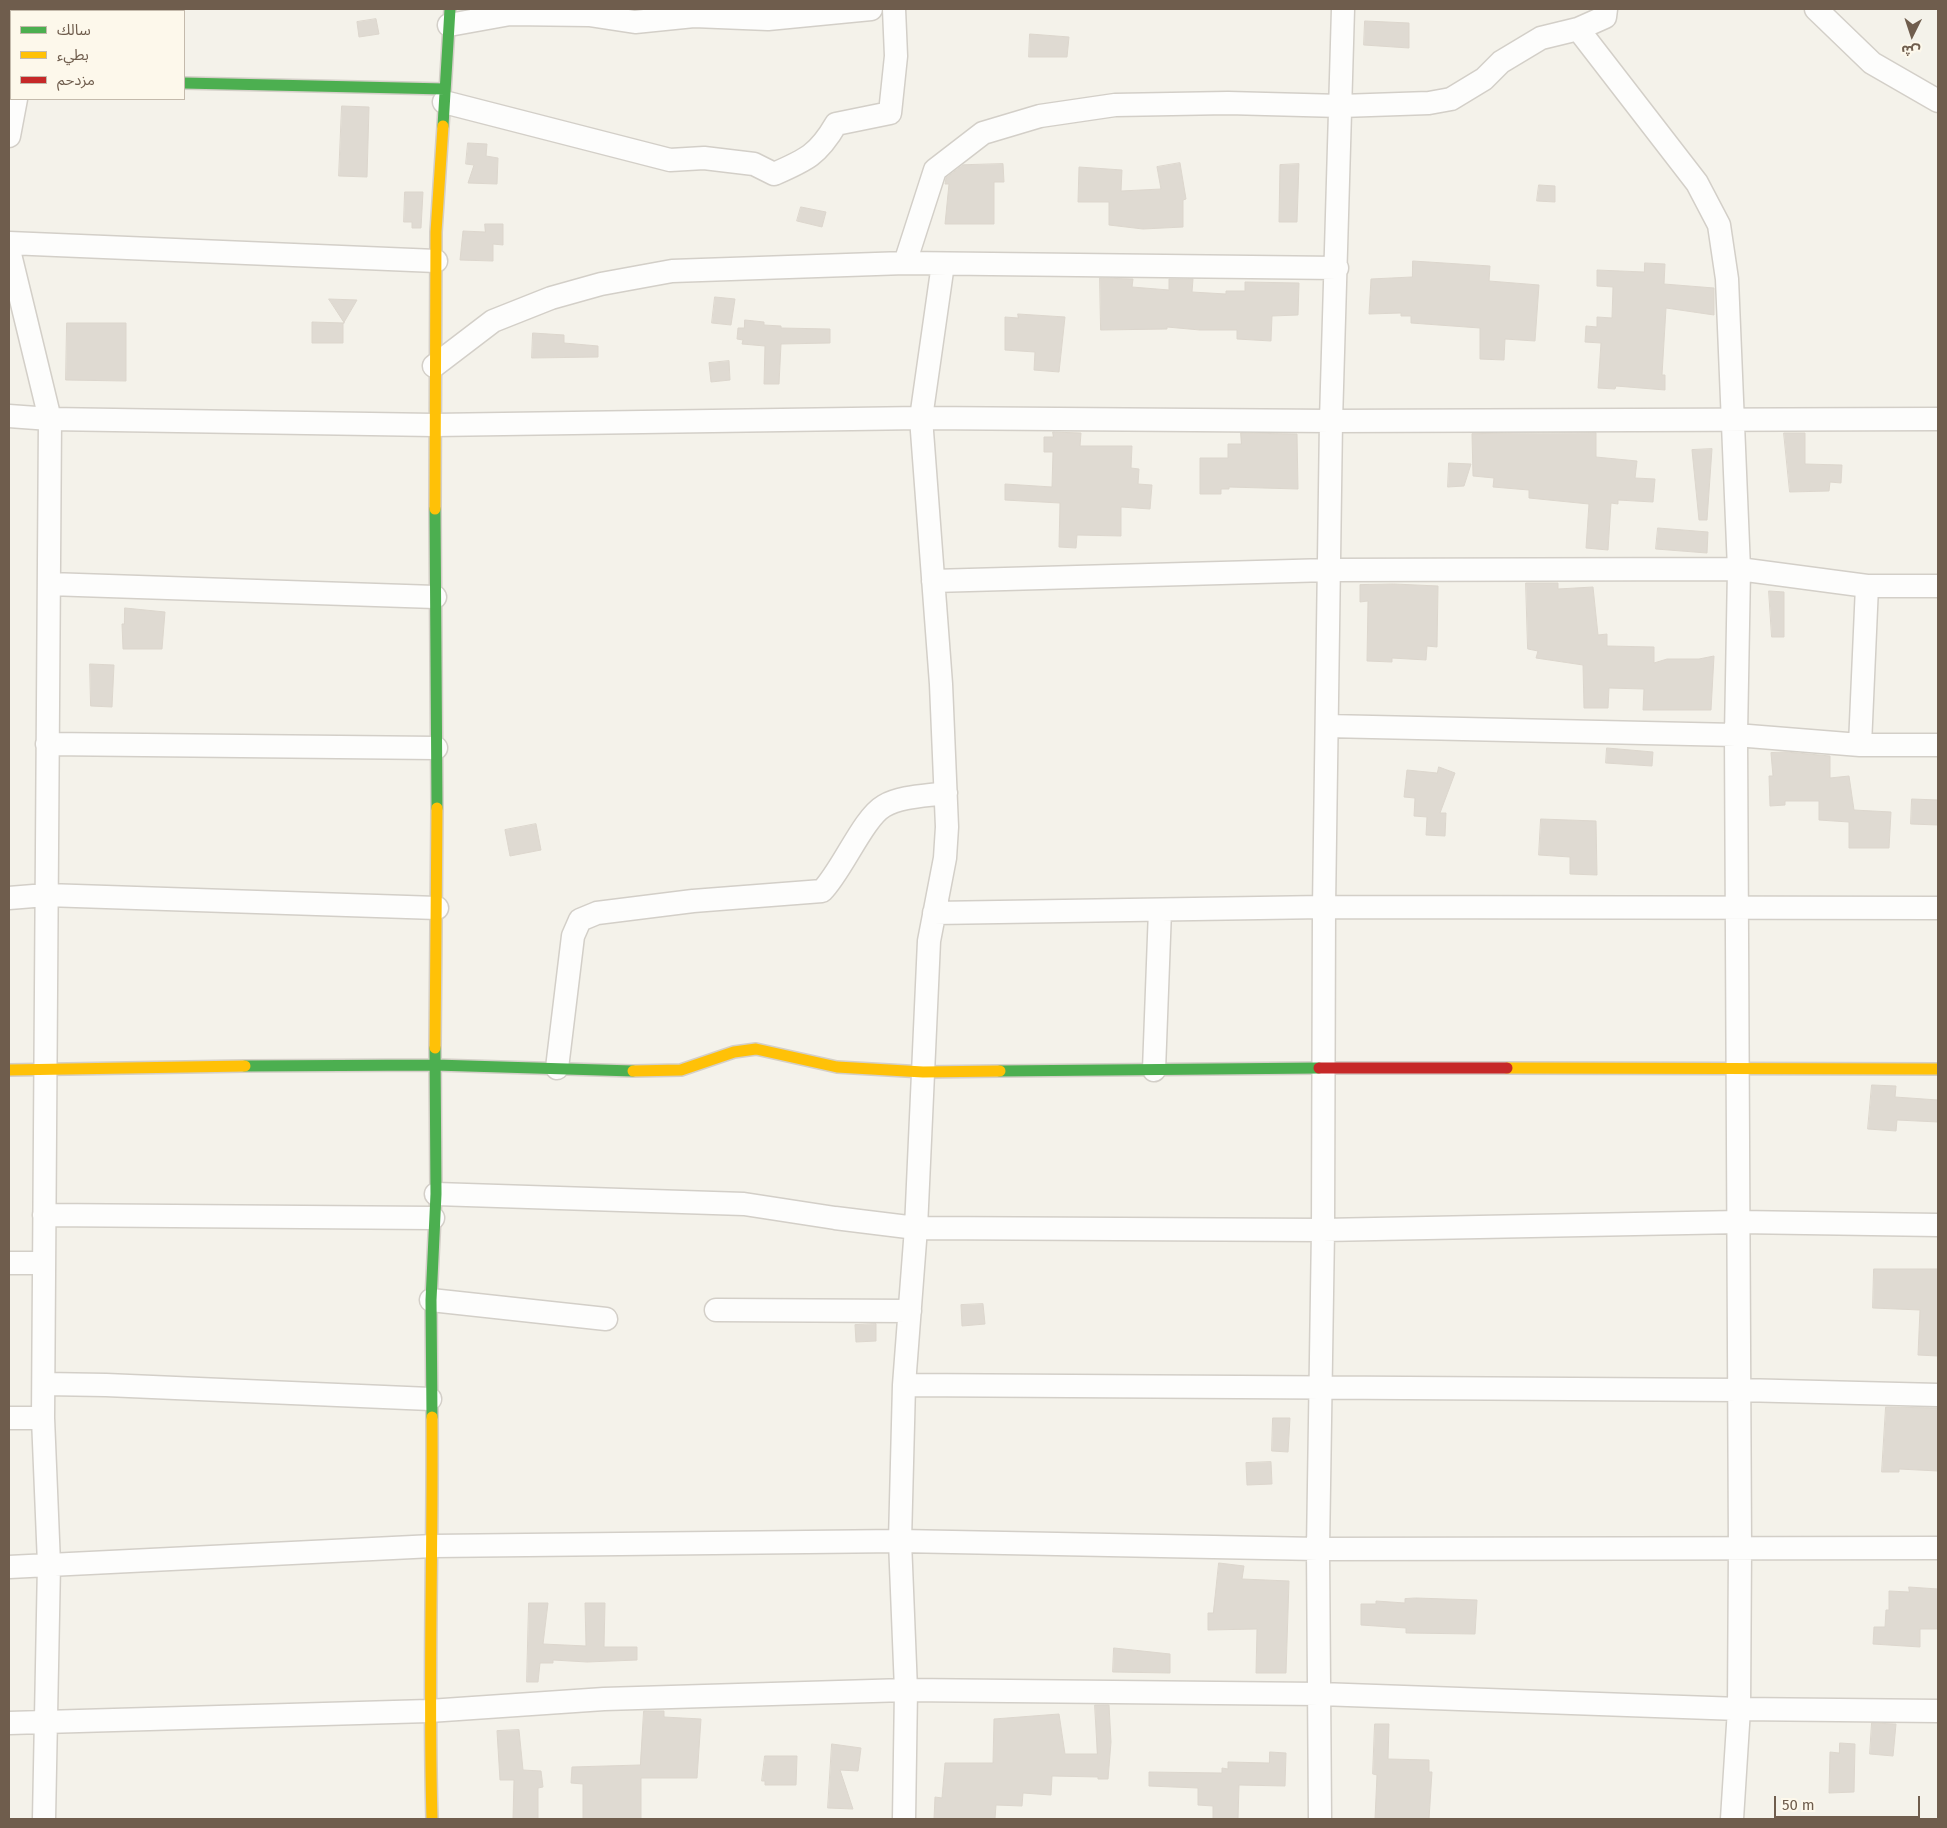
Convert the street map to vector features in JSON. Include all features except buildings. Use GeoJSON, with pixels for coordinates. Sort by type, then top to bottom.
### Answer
{"type":"FeatureCollection","features":[{"type":"Feature","properties":{"kind":"main road"},"geometry":{"type":"LineString","coordinates":[[432,1819],[429,1711],[433,1546],[430,1399],[433,1218],[436,1194],[437,908],[434,366],[436,261],[450,17]]}},
{"type":"Feature","properties":{"kind":"main road"},"geometry":{"type":"LineString","coordinates":[[185,84],[445,96]]}},
{"type":"Feature","properties":{"kind":"main road"},"geometry":{"type":"LineString","coordinates":[[9,1070],[45,1068],[435,1065],[666,1072],[681,1070],[734,1052],[756,1049],[837,1067],[923,1072],[1323,1068],[1938,1069]]}},
{"type":"Feature","properties":{"kind":"street"},"geometry":{"type":"LineString","coordinates":[[450,17],[544,12],[589,15],[635,22],[662,15],[768,19],[871,9]]}},
{"type":"Feature","properties":{"kind":"street"},"geometry":{"type":"LineString","coordinates":[[445,96],[670,160],[704,158],[754,164],[774,174],[801,162],[823,146],[836,124],[890,113],[896,56],[894,9]]}},
{"type":"Feature","properties":{"kind":"street"},"geometry":{"type":"LineString","coordinates":[[1320,1819],[1318,1549],[1323,1230],[1324,907],[1331,422],[1342,106],[1343,9]]}},
{"type":"Feature","properties":{"kind":"street"},"geometry":{"type":"LineString","coordinates":[[905,263],[935,170],[982,133],[1040,116],[1115,104],[1228,103],[1342,106],[1429,103],[1451,99],[1484,79],[1501,62],[1541,38],[1578,29],[1605,17],[1606,9]]}},
{"type":"Feature","properties":{"kind":"street"},"geometry":{"type":"LineString","coordinates":[[1816,9],[1872,63],[1938,101]]}},
{"type":"Feature","properties":{"kind":"street"},"geometry":{"type":"LineString","coordinates":[[1578,29],[1697,183],[1719,226],[1727,279],[1739,569],[1736,735],[1740,1548],[1739,1709],[1732,1819]]}},
{"type":"Feature","properties":{"kind":"street"},"geometry":{"type":"LineString","coordinates":[[9,136],[16,100]]}},
{"type":"Feature","properties":{"kind":"street"},"geometry":{"type":"LineString","coordinates":[[9,243],[436,261]]}},
{"type":"Feature","properties":{"kind":"street"},"geometry":{"type":"LineString","coordinates":[[9,250],[50,419],[43,1418],[49,1564],[44,1723],[44,1819]]}},
{"type":"Feature","properties":{"kind":"street"},"geometry":{"type":"LineString","coordinates":[[434,366],[494,322],[551,298],[601,284],[672,271],[905,263],[1337,268]]}},
{"type":"Feature","properties":{"kind":"street"},"geometry":{"type":"LineString","coordinates":[[904,1819],[906,1690],[900,1541],[904,1385],[916,1228],[929,941],[945,858],[947,827],[941,684],[921,418],[943,264]]}},
{"type":"Feature","properties":{"kind":"street"},"geometry":{"type":"LineString","coordinates":[[9,416],[50,419],[434,425],[921,418],[1331,422],[1938,419]]}},
{"type":"Feature","properties":{"kind":"street"},"geometry":{"type":"LineString","coordinates":[[933,582],[1329,570],[1739,569],[1867,586],[1938,586]]}},
{"type":"Feature","properties":{"kind":"street"},"geometry":{"type":"LineString","coordinates":[[49,584],[435,596]]}},
{"type":"Feature","properties":{"kind":"street"},"geometry":{"type":"LineString","coordinates":[[1860,745],[1867,586]]}},
{"type":"Feature","properties":{"kind":"street"},"geometry":{"type":"LineString","coordinates":[[1327,726],[1736,735],[1860,745],[1938,745]]}},
{"type":"Feature","properties":{"kind":"street"},"geometry":{"type":"LineString","coordinates":[[47,744],[436,748]]}},
{"type":"Feature","properties":{"kind":"street"},"geometry":{"type":"LineString","coordinates":[[557,1068],[573,936],[580,920],[597,913],[693,900],[822,891],[872,818],[883,806],[946,793]]}},
{"type":"Feature","properties":{"kind":"street"},"geometry":{"type":"LineString","coordinates":[[9,898],[46,895],[437,908]]}},
{"type":"Feature","properties":{"kind":"street"},"geometry":{"type":"LineString","coordinates":[[934,914],[1324,907],[1938,908]]}},
{"type":"Feature","properties":{"kind":"street"},"geometry":{"type":"LineString","coordinates":[[1154,1070],[1160,910]]}},
{"type":"Feature","properties":{"kind":"street"},"geometry":{"type":"LineString","coordinates":[[436,1194],[744,1204],[916,1228],[1323,1230],[1739,1222],[1938,1225]]}},
{"type":"Feature","properties":{"kind":"street"},"geometry":{"type":"LineString","coordinates":[[44,1215],[433,1218]]}},
{"type":"Feature","properties":{"kind":"street"},"geometry":{"type":"LineString","coordinates":[[9,1263],[44,1263]]}},
{"type":"Feature","properties":{"kind":"street"},"geometry":{"type":"LineString","coordinates":[[431,1300],[606,1319]]}},
{"type":"Feature","properties":{"kind":"street"},"geometry":{"type":"LineString","coordinates":[[716,1310],[910,1310]]}},
{"type":"Feature","properties":{"kind":"street"},"geometry":{"type":"LineString","coordinates":[[44,1384],[106,1384],[430,1399]]}},
{"type":"Feature","properties":{"kind":"street"},"geometry":{"type":"LineString","coordinates":[[904,1385],[1740,1390],[1938,1395]]}},
{"type":"Feature","properties":{"kind":"street"},"geometry":{"type":"LineString","coordinates":[[9,1418],[43,1418]]}},
{"type":"Feature","properties":{"kind":"street"},"geometry":{"type":"LineString","coordinates":[[9,1566],[433,1546],[900,1541],[1318,1549],[1938,1548]]}},
{"type":"Feature","properties":{"kind":"street"},"geometry":{"type":"LineString","coordinates":[[9,1723],[429,1711],[604,1699],[906,1690],[1320,1694],[1739,1709],[1938,1710]]}},
{"type":"Feature","properties":{"kind":"traffic: fast"},"geometry":{"type":"LineString","coordinates":[[443,126],[450,9]]}},
{"type":"Feature","properties":{"kind":"traffic: fast"},"geometry":{"type":"LineString","coordinates":[[185,83],[445,89]]}},
{"type":"Feature","properties":{"kind":"traffic: fast"},"geometry":{"type":"LineString","coordinates":[[435,509],[437,808]]}},
{"type":"Feature","properties":{"kind":"traffic: fast"},"geometry":{"type":"LineString","coordinates":[[432,1417],[431,1300],[436,1194],[435,1048]]}},
{"type":"Feature","properties":{"kind":"traffic: fast"},"geometry":{"type":"LineString","coordinates":[[245,1066],[435,1065],[633,1071]]}},
{"type":"Feature","properties":{"kind":"traffic: fast"},"geometry":{"type":"LineString","coordinates":[[1000,1071],[1319,1068]]}},
{"type":"Feature","properties":{"kind":"traffic: slow"},"geometry":{"type":"LineString","coordinates":[[435,509],[436,232],[443,126]]}},
{"type":"Feature","properties":{"kind":"traffic: slow"},"geometry":{"type":"LineString","coordinates":[[435,1048],[437,808]]}},
{"type":"Feature","properties":{"kind":"traffic: slow"},"geometry":{"type":"LineString","coordinates":[[633,1071],[681,1070],[734,1052],[756,1049],[837,1067],[923,1072],[1000,1071]]}},
{"type":"Feature","properties":{"kind":"traffic: slow"},"geometry":{"type":"LineString","coordinates":[[9,1070],[245,1066]]}},
{"type":"Feature","properties":{"kind":"traffic: slow"},"geometry":{"type":"LineString","coordinates":[[1507,1068],[1938,1069]]}},
{"type":"Feature","properties":{"kind":"traffic: slow"},"geometry":{"type":"LineString","coordinates":[[432,1417],[430,1719],[432,1819]]}},
{"type":"Feature","properties":{"kind":"traffic: jam"},"geometry":{"type":"LineString","coordinates":[[1319,1068],[1507,1068]]}}]}
